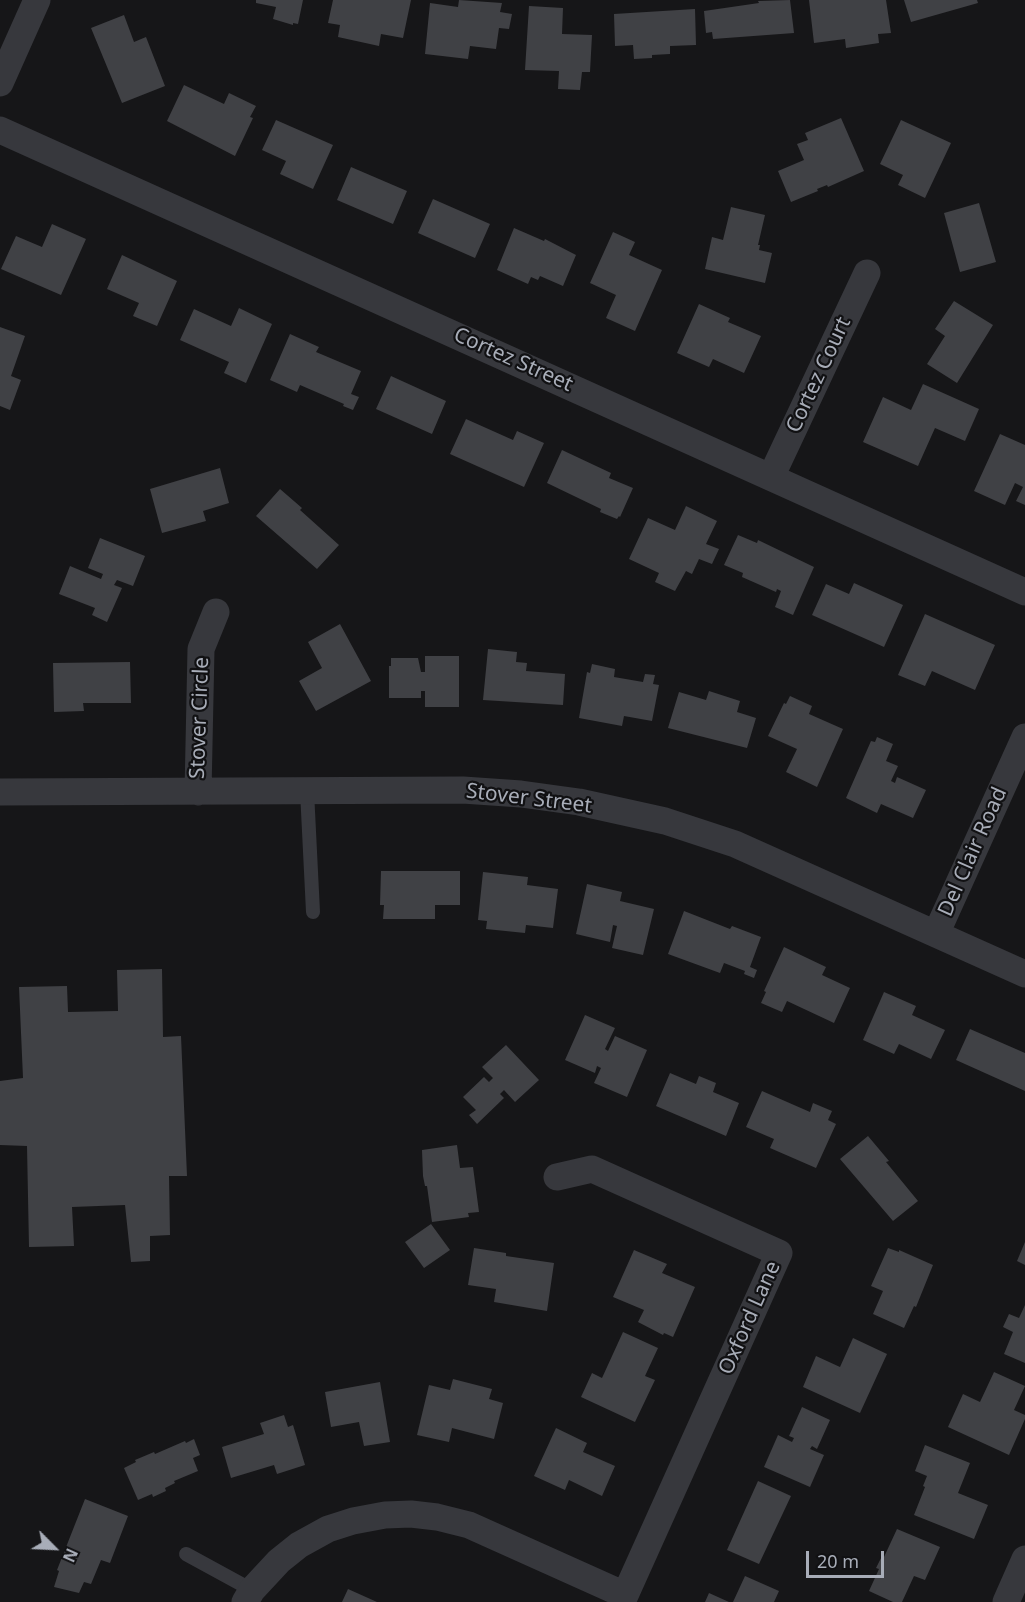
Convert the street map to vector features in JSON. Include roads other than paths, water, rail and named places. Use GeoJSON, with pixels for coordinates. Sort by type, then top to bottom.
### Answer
{"type":"FeatureCollection","features":[{"type":"Feature","properties":{"kind":"street"},"geometry":{"type":"LineString","coordinates":[[0,82],[37,0]]}},
{"type":"Feature","properties":{"kind":"street","name":"Cortez Street"},"geometry":{"type":"LineString","coordinates":[[0,130],[1025,591]]}},
{"type":"Feature","properties":{"kind":"street","name":"Cortez Court"},"geometry":{"type":"LineString","coordinates":[[771,477],[867,273]]}},
{"type":"Feature","properties":{"kind":"street","name":"Stover Circle"},"geometry":{"type":"LineString","coordinates":[[198,792],[201,649],[216,612]]}},
{"type":"Feature","properties":{"kind":"street","name":"Del Clair Road"},"geometry":{"type":"LineString","coordinates":[[936,934],[1025,737]]}},
{"type":"Feature","properties":{"kind":"street","name":"Stover Street"},"geometry":{"type":"LineString","coordinates":[[0,792],[463,790],[521,794],[579,802],[654,819],[735,844],[1025,974]]}},
{"type":"Feature","properties":{"kind":"street","name":"Oxford Lane"},"geometry":{"type":"LineString","coordinates":[[557,1177],[592,1169],[779,1253],[624,1599]]}},
{"type":"Feature","properties":{"kind":"street"},"geometry":{"type":"LineString","coordinates":[[249,1596],[279,1561],[299,1545],[328,1529],[374,1516],[411,1514],[437,1517],[469,1525],[624,1599]]}},
{"type":"Feature","properties":{"kind":"street"},"geometry":{"type":"LineString","coordinates":[[1006,1602],[1025,1559]]}},
{"type":"Feature","properties":{"kind":"lane"},"geometry":{"type":"LineString","coordinates":[[307,791],[314,912]]}},
{"type":"Feature","properties":{"kind":"lane"},"geometry":{"type":"LineString","coordinates":[[186,1554],[249,1596]]}}]}
